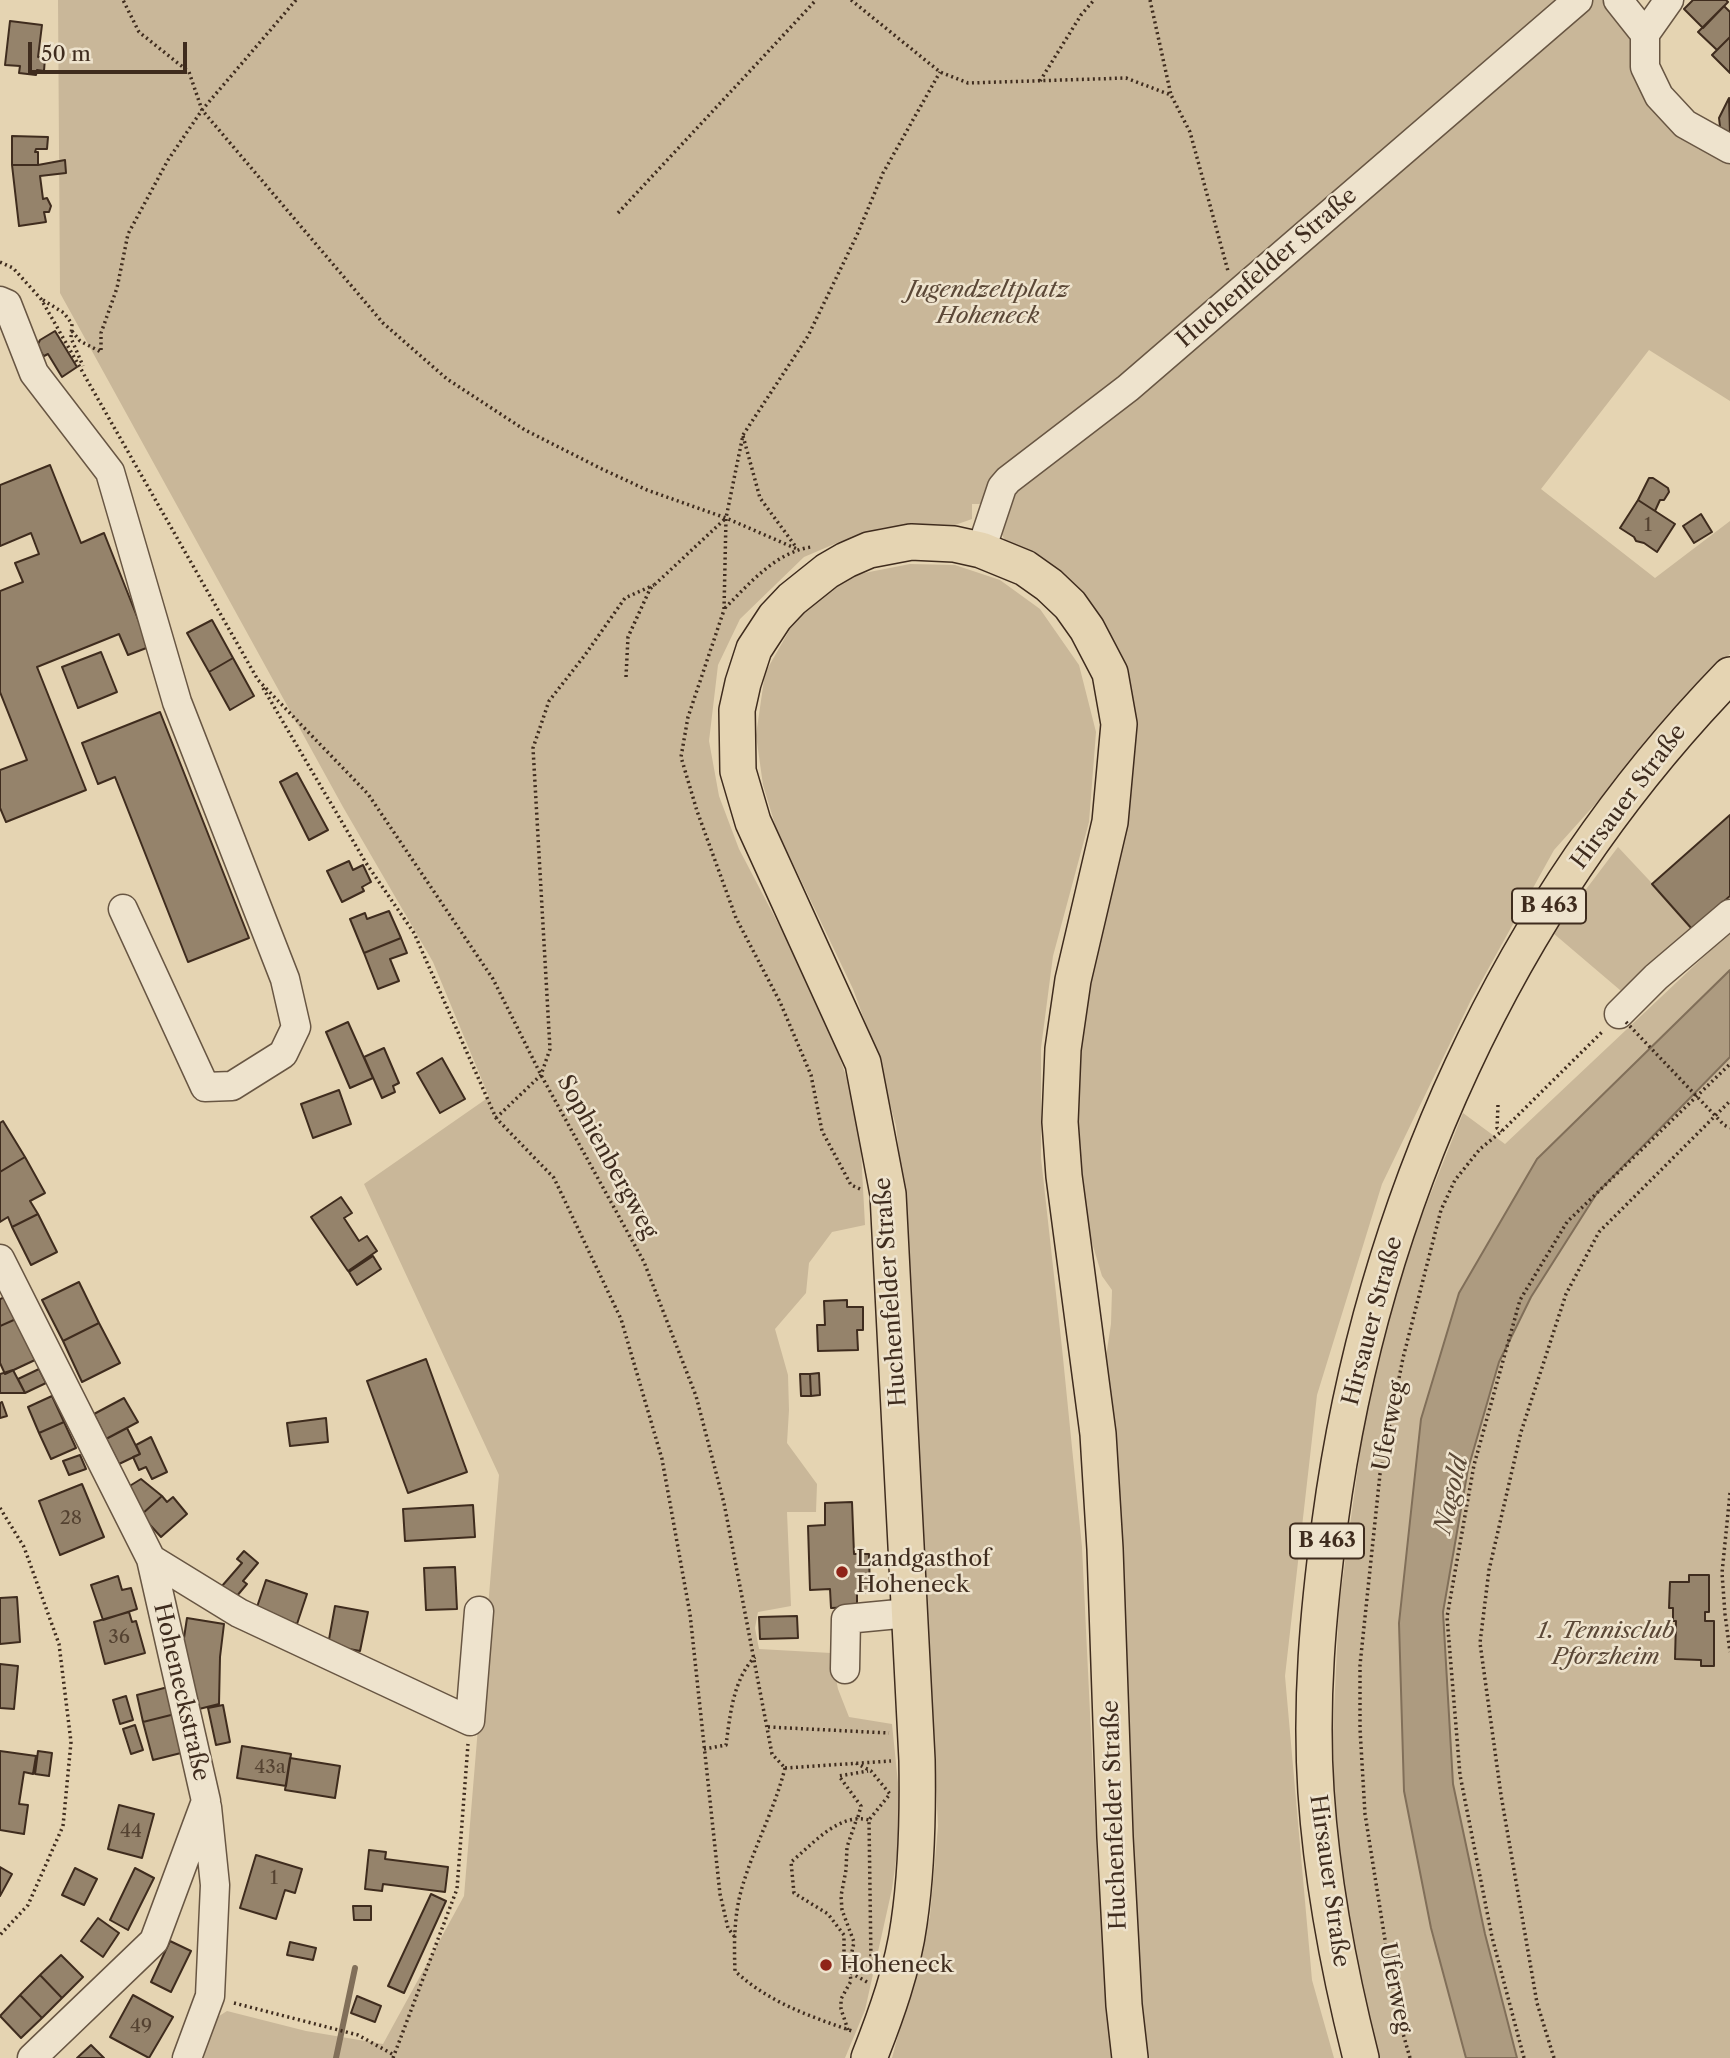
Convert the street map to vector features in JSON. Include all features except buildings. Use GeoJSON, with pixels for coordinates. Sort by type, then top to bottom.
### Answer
{"type":"FeatureCollection","features":[{"type":"Feature","properties":{"kind":"main road","name":"Huchenfelder Straße"},"geometry":{"type":"LineString","coordinates":[[864,2042],[894,1986],[909,1924],[918,1822],[907,1748],[909,1613],[888,1194],[863,1063],[753,822],[738,771],[737,710],[754,649],[775,617],[792,599],[827,571],[869,550],[901,543],[954,544],[981,550],[1025,568],[1049,585],[1070,605],[1087,629],[1110,673],[1119,724],[1110,822],[1073,980],[1063,1049],[1060,1122],[1064,1176],[1098,1434],[1122,1967],[1130,2058]]}},
{"type":"Feature","properties":{"kind":"main road","name":"Hirsauer Straße"},"geometry":{"type":"LineString","coordinates":[[1361,2058],[1342,1976],[1322,1858],[1316,1790],[1315,1674],[1322,1580],[1334,1490],[1350,1400],[1370,1321],[1394,1237],[1439,1115],[1507,976],[1539,921],[1600,830],[1665,746],[1730,675]]}},
{"type":"Feature","properties":{"kind":"street","name":"Huchenfelder Straße"},"geometry":{"type":"LineString","coordinates":[[981,550],[1002,487],[1008,480],[1128,388],[1578,0]]}},
{"type":"Feature","properties":{"kind":"street"},"geometry":{"type":"LineString","coordinates":[[1618,0],[1645,34]]}},
{"type":"Feature","properties":{"kind":"street"},"geometry":{"type":"LineString","coordinates":[[1669,0],[1645,34],[1645,67],[1659,96],[1685,124],[1730,149]]}},
{"type":"Feature","properties":{"kind":"street"},"geometry":{"type":"LineString","coordinates":[[0,301],[7,304],[34,373],[110,472],[177,702],[285,979],[296,1027],[283,1054],[232,1086],[205,1087],[122,909]]}},
{"type":"Feature","properties":{"kind":"street"},"geometry":{"type":"LineString","coordinates":[[1623,1018],[1656,977],[1730,914]]}},
{"type":"Feature","properties":{"kind":"street","name":"Hoheneckstraße"},"geometry":{"type":"LineString","coordinates":[[0,1259],[151,1559],[206,1801],[154,1941],[32,2058]]}},
{"type":"Feature","properties":{"kind":"street","name":"Hoheneckstraße"},"geometry":{"type":"LineString","coordinates":[[151,1559],[239,1614],[470,1721]]}},
{"type":"Feature","properties":{"kind":"street"},"geometry":{"type":"LineString","coordinates":[[470,1721],[479,1611]]}},
{"type":"Feature","properties":{"kind":"street"},"geometry":{"type":"LineString","coordinates":[[845,1669],[846,1619],[909,1613]]}},
{"type":"Feature","properties":{"kind":"street"},"geometry":{"type":"LineString","coordinates":[[187,2058],[210,1996],[215,1885],[206,1801]]}},
{"type":"Feature","properties":{"kind":"path"},"geometry":{"type":"LineString","coordinates":[[123,0],[139,32],[189,72],[202,110],[383,323],[447,379],[525,430],[602,469],[647,490],[726,518],[797,549]]}},
{"type":"Feature","properties":{"kind":"path"},"geometry":{"type":"LineString","coordinates":[[72,331],[80,341],[101,352],[101,333],[117,288],[128,234],[168,160],[202,110],[296,0]]}},
{"type":"Feature","properties":{"kind":"path"},"geometry":{"type":"LineString","coordinates":[[618,213],[816,0]]}},
{"type":"Feature","properties":{"kind":"path"},"geometry":{"type":"LineString","coordinates":[[850,0],[940,72],[968,83],[1126,78],[1171,95]]}},
{"type":"Feature","properties":{"kind":"path"},"geometry":{"type":"LineString","coordinates":[[1040,80],[1081,15],[1094,0]]}},
{"type":"Feature","properties":{"kind":"path"},"geometry":{"type":"LineString","coordinates":[[1150,0],[1171,95],[1190,132],[1235,296]]}},
{"type":"Feature","properties":{"kind":"path"},"geometry":{"type":"LineString","coordinates":[[862,1191],[851,1185],[822,1132],[811,1075],[780,1002],[736,918],[697,811],[681,757],[688,717],[724,610],[726,518],[743,435],[808,336],[857,236],[883,173],[940,72]]}},
{"type":"Feature","properties":{"kind":"path"},"geometry":{"type":"LineString","coordinates":[[41,299],[64,313],[72,324],[71,338],[91,384]]}},
{"type":"Feature","properties":{"kind":"path"},"geometry":{"type":"LineString","coordinates":[[743,435],[760,498],[797,549]]}},
{"type":"Feature","properties":{"kind":"path"},"geometry":{"type":"LineString","coordinates":[[626,677],[628,637],[650,589],[726,518]]}},
{"type":"Feature","properties":{"kind":"path"},"geometry":{"type":"LineString","coordinates":[[724,610],[764,570],[797,549]]}},
{"type":"Feature","properties":{"kind":"path"},"geometry":{"type":"LineString","coordinates":[[654,585],[625,598],[549,701],[533,748],[550,1049],[541,1075],[496,1118],[554,1178],[621,1319],[662,1459],[690,1614],[720,1894],[728,1928],[734,1936]]}},
{"type":"Feature","properties":{"kind":"path","name":"Sophienbergweg"},"geometry":{"type":"LineString","coordinates":[[496,1118],[414,933],[366,863],[258,680],[368,794],[493,979],[541,1075],[644,1262],[696,1396],[724,1503],[772,1754],[785,1768]]}},
{"type":"Feature","properties":{"kind":"path"},"geometry":{"type":"LineString","coordinates":[[1623,1018],[1724,1125],[1730,1128]]}},
{"type":"Feature","properties":{"kind":"path","name":"Uferweg"},"geometry":{"type":"LineString","coordinates":[[1410,2058],[1396,2009],[1366,1814],[1360,1729],[1360,1665],[1367,1580],[1380,1474],[1403,1358],[1441,1210],[1455,1180],[1480,1149],[1623,1018]]}},
{"type":"Feature","properties":{"kind":"path"},"geometry":{"type":"LineString","coordinates":[[1524,2058],[1492,1937],[1460,1774],[1447,1616],[1474,1465],[1520,1300],[1567,1222],[1730,1064]]}},
{"type":"Feature","properties":{"kind":"path"},"geometry":{"type":"LineString","coordinates":[[1554,2058],[1537,2003],[1501,1795],[1483,1670],[1480,1643],[1489,1570],[1521,1432],[1566,1294],[1599,1233],[1730,1101]]}},
{"type":"Feature","properties":{"kind":"path"},"geometry":{"type":"LineString","coordinates":[[1498,1105],[1497,1128],[1502,1131]]}},
{"type":"Feature","properties":{"kind":"path"},"geometry":{"type":"LineString","coordinates":[[1730,1493],[1722,1573],[1730,1652]]}},
{"type":"Feature","properties":{"kind":"path"},"geometry":{"type":"LineString","coordinates":[[0,1508],[23,1547],[59,1644],[71,1742],[63,1826],[28,1905],[0,1935]]}},
{"type":"Feature","properties":{"kind":"path"},"geometry":{"type":"LineString","coordinates":[[704,1749],[726,1745],[734,1700],[745,1667],[755,1657]]}},
{"type":"Feature","properties":{"kind":"path"},"geometry":{"type":"LineString","coordinates":[[210,1996],[358,2035],[393,2056],[457,1889],[470,1721]]}},
{"type":"Feature","properties":{"kind":"path"},"geometry":{"type":"LineString","coordinates":[[768,1727],[907,1748]]}},
{"type":"Feature","properties":{"kind":"path"},"geometry":{"type":"LineString","coordinates":[[864,2042],[797,2012],[751,1987],[734,1971],[734,1936],[740,1896],[778,1795],[785,1768],[856,1763],[907,1748]]}},
{"type":"Feature","properties":{"kind":"path"},"geometry":{"type":"LineString","coordinates":[[856,1763],[871,1771],[890,1794],[869,1820],[871,1970]]}},
{"type":"Feature","properties":{"kind":"path"},"geometry":{"type":"LineString","coordinates":[[864,2042],[841,2009],[841,1999],[850,1981],[849,1966],[854,1942],[842,1910],[841,1896],[847,1847],[861,1806],[839,1776],[871,1771]]}},
{"type":"Feature","properties":{"kind":"path"},"geometry":{"type":"LineString","coordinates":[[869,1820],[858,1818],[834,1826],[791,1862],[794,1893],[828,1914],[844,1935],[844,1969],[871,1984]]}},
{"type":"Feature","properties":{"kind":"green space","name":"Jugendzeltplatz Hoheneck"},"geometry":{"type":"Polygon","coordinates":[[[58,0],[1610,0],[1639,36],[1639,70],[1730,158],[1730,401],[1649,350],[1541,489],[1655,578],[1730,521],[1730,654],[1554,850],[1471,1000],[1382,1184],[1317,1395],[1285,1676],[1312,1980],[1334,2058],[1144,2058],[1104,1370],[1111,1324],[1112,1290],[1102,1276],[1087,1226],[1078,1129],[1080,1040],[1133,769],[1134,705],[1119,660],[1005,541],[988,504],[972,504],[972,519],[955,525],[917,524],[882,528],[804,557],[740,619],[718,665],[709,741],[719,796],[739,849],[824,1011],[854,1100],[861,1151],[865,1225],[832,1232],[809,1263],[806,1293],[775,1329],[788,1375],[787,1443],[817,1484],[816,1512],[787,1512],[791,1606],[758,1612],[755,1628],[759,1649],[831,1653],[838,1689],[849,1717],[892,1724],[900,1831],[892,1889],[865,2010],[845,2058],[199,2058],[216,2018],[227,2011],[306,2031],[383,2044],[464,1896],[499,1475],[364,1184],[489,1097],[433,962],[343,807],[60,293],[58,0]]]}},
{"type":"Feature","properties":{"kind":"green space"},"geometry":{"type":"Polygon","coordinates":[[[910,564],[955,565],[1000,580],[1040,609],[1079,665],[1096,732],[1089,822],[1053,956],[1041,1048],[1041,1158],[1082,1547],[1098,1878],[1112,2058],[892,2058],[930,1916],[938,1826],[908,1234],[896,1126],[875,1049],[853,989],[776,828],[763,785],[756,735],[765,673],[790,629],[818,596],[859,574],[910,564]]]}},
{"type":"Feature","properties":{"kind":"green space"},"geometry":{"type":"Polygon","coordinates":[[[1618,847],[1693,927],[1627,996],[1553,933],[1618,847]]]}},
{"type":"Feature","properties":{"kind":"green space"},"geometry":{"type":"Polygon","coordinates":[[[1730,932],[1730,970],[1537,1159],[1459,1294],[1421,1419],[1399,1623],[1405,1791],[1431,1928],[1466,2058],[1379,2058],[1355,1963],[1335,1834],[1333,1731],[1339,1606],[1369,1386],[1406,1255],[1463,1113],[1505,1144],[1730,932]]]}},
{"type":"Feature","properties":{"kind":"green space","name":"1. Tennisclub Pforzheim"},"geometry":{"type":"Polygon","coordinates":[[[1730,1057],[1730,2058],[1517,2058],[1485,1934],[1453,1784],[1443,1612],[1468,1469],[1499,1362],[1531,1297],[1597,1193],[1730,1057]]]}},
{"type":"Feature","properties":{"kind":"water","name":"Nagold"},"geometry":{"type":"Polygon","coordinates":[[[1730,970],[1730,1057],[1597,1193],[1531,1297],[1499,1362],[1468,1469],[1443,1612],[1453,1784],[1485,1934],[1517,2058],[1466,2058],[1431,1928],[1404,1791],[1399,1623],[1421,1419],[1459,1293],[1537,1159],[1730,970]]]}},
{"type":"Feature","properties":{"kind":"waterway"},"geometry":{"type":"LineString","coordinates":[[336,2058],[355,1968]]}},
{"type":"Feature","properties":{"kind":"place","name":"Landgasthof Hoheneck"},"geometry":{"type":"Point","coordinates":[842,1572]}},
{"type":"Feature","properties":{"kind":"place","name":"Hoheneck"},"geometry":{"type":"Point","coordinates":[826,1965]}}]}
